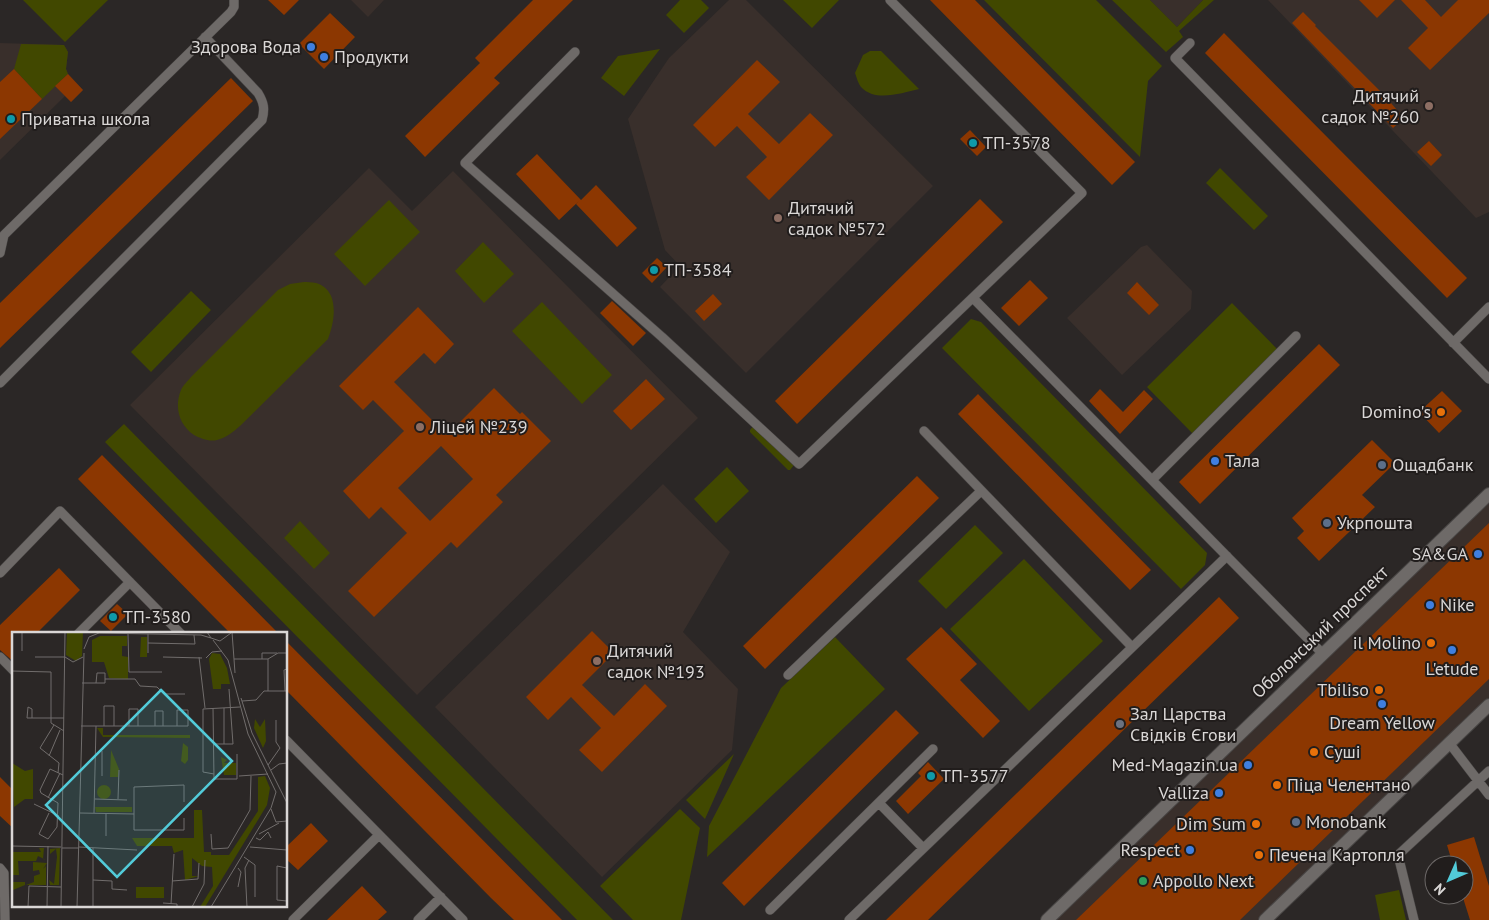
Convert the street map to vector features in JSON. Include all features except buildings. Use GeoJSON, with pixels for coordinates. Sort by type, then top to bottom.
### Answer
{"type":"FeatureCollection","features":[{"type":"Feature","properties":{"kind":"main road","name":"Оболонський проспект"},"geometry":{"type":"LineString","coordinates":[[1046,920],[1489,494]]}},
{"type":"Feature","properties":{"kind":"main road"},"geometry":{"type":"LineString","coordinates":[[1265,920],[1489,705]]}},
{"type":"Feature","properties":{"kind":"lane"},"geometry":{"type":"LineString","coordinates":[[0,253],[2,232],[231,12],[234,7],[234,0]]}},
{"type":"Feature","properties":{"kind":"lane"},"geometry":{"type":"LineString","coordinates":[[575,52],[465,163],[662,337],[799,464],[1082,193],[890,0]]}},
{"type":"Feature","properties":{"kind":"lane"},"geometry":{"type":"LineString","coordinates":[[0,383],[262,120],[264,111],[263,101],[258,93],[204,37]]}},
{"type":"Feature","properties":{"kind":"lane"},"geometry":{"type":"LineString","coordinates":[[1190,43],[1175,58],[1489,379]]}},
{"type":"Feature","properties":{"kind":"lane"},"geometry":{"type":"LineString","coordinates":[[973,298],[1323,654]]}},
{"type":"Feature","properties":{"kind":"lane"},"geometry":{"type":"LineString","coordinates":[[1453,343],[1489,307]]}},
{"type":"Feature","properties":{"kind":"lane"},"geometry":{"type":"LineString","coordinates":[[1152,480],[1296,336]]}},
{"type":"Feature","properties":{"kind":"lane"},"geometry":{"type":"LineString","coordinates":[[924,431],[1132,648]]}},
{"type":"Feature","properties":{"kind":"lane"},"geometry":{"type":"LineString","coordinates":[[788,675],[981,491]]}},
{"type":"Feature","properties":{"kind":"lane"},"geometry":{"type":"LineString","coordinates":[[0,573],[60,511],[179,632]]}},
{"type":"Feature","properties":{"kind":"lane"},"geometry":{"type":"LineString","coordinates":[[849,920],[1227,556]]}},
{"type":"Feature","properties":{"kind":"lane"},"geometry":{"type":"LineString","coordinates":[[80,632],[130,582]]}},
{"type":"Feature","properties":{"kind":"lane"},"geometry":{"type":"LineString","coordinates":[[0,657],[12,669]]}},
{"type":"Feature","properties":{"kind":"lane"},"geometry":{"type":"LineString","coordinates":[[288,742],[463,920]]}},
{"type":"Feature","properties":{"kind":"lane"},"geometry":{"type":"LineString","coordinates":[[1450,744],[1489,795]]}},
{"type":"Feature","properties":{"kind":"lane"},"geometry":{"type":"LineString","coordinates":[[770,910],[933,749]]}},
{"type":"Feature","properties":{"kind":"lane"},"geometry":{"type":"LineString","coordinates":[[1414,920],[1398,855],[1489,771]]}},
{"type":"Feature","properties":{"kind":"lane"},"geometry":{"type":"LineString","coordinates":[[879,803],[924,848]]}},
{"type":"Feature","properties":{"kind":"lane"},"geometry":{"type":"LineString","coordinates":[[293,920],[379,835]]}},
{"type":"Feature","properties":{"kind":"lane"},"geometry":{"type":"LineString","coordinates":[[0,868],[4,873],[5,920]]}},
{"type":"Feature","properties":{"kind":"lane"},"geometry":{"type":"LineString","coordinates":[[418,920],[441,897]]}},
{"type":"Feature","properties":{"kind":"shaded area"},"geometry":{"type":"Polygon","coordinates":[[[351,0],[384,0],[368,17],[351,0]]]}},
{"type":"Feature","properties":{"kind":"shaded area","name":"Дитячий садок №572"},"geometry":{"type":"Polygon","coordinates":[[[729,0],[746,0],[933,186],[746,373],[660,287],[680,266],[665,250],[628,119],[669,58],[729,0]]]}},
{"type":"Feature","properties":{"kind":"shaded area"},"geometry":{"type":"Polygon","coordinates":[[[1150,0],[1203,0],[1177,27],[1150,0]]]}},
{"type":"Feature","properties":{"kind":"shaded area","name":"Дитячий садок №260"},"geometry":{"type":"Polygon","coordinates":[[[1268,0],[1489,0],[1489,212],[1476,218],[1268,0]]]}},
{"type":"Feature","properties":{"kind":"shaded area"},"geometry":{"type":"Polygon","coordinates":[[[0,43],[64,45],[68,52],[66,69],[68,74],[83,90],[71,102],[65,96],[0,160],[0,43]]]}},
{"type":"Feature","properties":{"kind":"shaded area","name":"Ліцей №239"},"geometry":{"type":"Polygon","coordinates":[[[369,168],[412,211],[453,171],[698,418],[417,695],[130,405],[369,168]]]}},
{"type":"Feature","properties":{"kind":"shaded area"},"geometry":{"type":"Polygon","coordinates":[[[1147,245],[1192,291],[1191,309],[1122,375],[1067,318],[1141,247],[1147,245]]]}},
{"type":"Feature","properties":{"kind":"shaded area","name":"Дитячий садок №193"},"geometry":{"type":"Polygon","coordinates":[[[663,484],[730,552],[683,632],[738,689],[732,750],[602,877],[435,707],[663,484]]]}},
{"type":"Feature","properties":{"kind":"shaded area","name":"Dream Yellow"},"geometry":{"type":"Polygon","coordinates":[[[1489,500],[1489,698],[1259,920],[1053,920],[1489,500]]]}},
{"type":"Feature","properties":{"kind":"green space"},"geometry":{"type":"Polygon","coordinates":[[[23,0],[108,0],[65,42],[23,0]]]}},
{"type":"Feature","properties":{"kind":"green space"},"geometry":{"type":"Polygon","coordinates":[[[680,0],[701,0],[709,8],[684,33],[666,15],[680,0]]]}},
{"type":"Feature","properties":{"kind":"green space"},"geometry":{"type":"Polygon","coordinates":[[[783,0],[839,0],[812,28],[783,0]]]}},
{"type":"Feature","properties":{"kind":"green space"},"geometry":{"type":"Polygon","coordinates":[[[984,0],[1096,0],[1162,66],[1148,81],[1140,157],[984,0]]]}},
{"type":"Feature","properties":{"kind":"green space"},"geometry":{"type":"Polygon","coordinates":[[[1112,0],[1150,0],[1177,27],[1203,0],[1214,0],[1179,31],[1183,37],[1166,52],[1112,0]]]}},
{"type":"Feature","properties":{"kind":"green space"},"geometry":{"type":"Polygon","coordinates":[[[21,44],[64,45],[68,52],[66,69],[68,74],[42,99],[14,69],[21,44]]]}},
{"type":"Feature","properties":{"kind":"green space"},"geometry":{"type":"Polygon","coordinates":[[[660,49],[624,96],[601,78],[618,56],[660,49]]]}},
{"type":"Feature","properties":{"kind":"green space"},"geometry":{"type":"Polygon","coordinates":[[[870,51],[881,51],[919,89],[882,96],[874,95],[862,88],[855,73],[863,55],[870,51]]]}},
{"type":"Feature","properties":{"kind":"green space"},"geometry":{"type":"Polygon","coordinates":[[[1220,168],[1268,216],[1254,230],[1206,183],[1220,168]]]}},
{"type":"Feature","properties":{"kind":"green space"},"geometry":{"type":"Polygon","coordinates":[[[389,200],[420,232],[365,286],[334,254],[389,200]]]}},
{"type":"Feature","properties":{"kind":"green space"},"geometry":{"type":"Polygon","coordinates":[[[483,242],[514,274],[484,303],[455,271],[483,242]]]}},
{"type":"Feature","properties":{"kind":"green space"},"geometry":{"type":"Polygon","coordinates":[[[316,283],[324,287],[332,299],[334,315],[328,339],[232,433],[214,440],[194,435],[181,421],[179,415],[178,403],[183,386],[278,290],[290,284],[316,283]]]}},
{"type":"Feature","properties":{"kind":"green space"},"geometry":{"type":"Polygon","coordinates":[[[191,291],[211,310],[151,372],[131,352],[191,291]]]}},
{"type":"Feature","properties":{"kind":"green space"},"geometry":{"type":"Polygon","coordinates":[[[542,302],[612,375],[582,404],[512,331],[542,302]]]}},
{"type":"Feature","properties":{"kind":"green space"},"geometry":{"type":"Polygon","coordinates":[[[1232,303],[1278,350],[1193,434],[1147,387],[1232,303]]]}},
{"type":"Feature","properties":{"kind":"green space"},"geometry":{"type":"Polygon","coordinates":[[[971,319],[981,322],[1207,553],[1205,565],[1181,589],[942,348],[971,319]]]}},
{"type":"Feature","properties":{"kind":"green space"},"geometry":{"type":"Polygon","coordinates":[[[124,424],[613,920],[577,920],[105,442],[124,424]]]}},
{"type":"Feature","properties":{"kind":"green space"},"geometry":{"type":"Polygon","coordinates":[[[754,425],[794,465],[790,470],[750,432],[754,425]]]}},
{"type":"Feature","properties":{"kind":"green space"},"geometry":{"type":"Polygon","coordinates":[[[727,467],[749,491],[716,523],[694,499],[727,467]]]}},
{"type":"Feature","properties":{"kind":"green space"},"geometry":{"type":"Polygon","coordinates":[[[300,521],[330,553],[314,569],[284,538],[300,521]]]}},
{"type":"Feature","properties":{"kind":"green space"},"geometry":{"type":"Polygon","coordinates":[[[975,525],[1003,553],[946,609],[918,581],[975,525]]]}},
{"type":"Feature","properties":{"kind":"green space"},"geometry":{"type":"Polygon","coordinates":[[[1024,559],[1103,641],[1029,711],[950,629],[1024,559]]]}},
{"type":"Feature","properties":{"kind":"green space"},"geometry":{"type":"Polygon","coordinates":[[[835,637],[885,689],[707,857],[709,826],[781,688],[835,637]]]}},
{"type":"Feature","properties":{"kind":"green space"},"geometry":{"type":"Polygon","coordinates":[[[734,754],[705,819],[686,800],[734,754]]]}},
{"type":"Feature","properties":{"kind":"green space"},"geometry":{"type":"Polygon","coordinates":[[[680,809],[700,828],[681,920],[633,920],[600,886],[680,809]]]}},
{"type":"Feature","properties":{"kind":"green space"},"geometry":{"type":"Polygon","coordinates":[[[1399,890],[1406,920],[1380,920],[1375,895],[1399,890]]]}},
{"type":"Feature","properties":{"kind":"place","name":"Здорова Вода"},"geometry":{"type":"Point","coordinates":[311,47]}},
{"type":"Feature","properties":{"kind":"place","name":"Продукти"},"geometry":{"type":"Point","coordinates":[324,57]}},
{"type":"Feature","properties":{"kind":"place","name":"Дитячий садок №260"},"geometry":{"type":"Point","coordinates":[1429,106]}},
{"type":"Feature","properties":{"kind":"place","name":"Приватна школа"},"geometry":{"type":"Point","coordinates":[11,119]}},
{"type":"Feature","properties":{"kind":"place","name":"ТП-3578"},"geometry":{"type":"Point","coordinates":[973,143]}},
{"type":"Feature","properties":{"kind":"place","name":"Дитячий садок №572"},"geometry":{"type":"Point","coordinates":[778,218]}},
{"type":"Feature","properties":{"kind":"place","name":"ТП-3584"},"geometry":{"type":"Point","coordinates":[654,270]}},
{"type":"Feature","properties":{"kind":"place","name":"Domino's"},"geometry":{"type":"Point","coordinates":[1441,412]}},
{"type":"Feature","properties":{"kind":"place","name":"Ліцей №239"},"geometry":{"type":"Point","coordinates":[420,427]}},
{"type":"Feature","properties":{"kind":"place","name":"Тала"},"geometry":{"type":"Point","coordinates":[1215,461]}},
{"type":"Feature","properties":{"kind":"place","name":"Ощадбанк"},"geometry":{"type":"Point","coordinates":[1382,465]}},
{"type":"Feature","properties":{"kind":"place","name":"Укрпошта"},"geometry":{"type":"Point","coordinates":[1327,523]}},
{"type":"Feature","properties":{"kind":"place","name":"SA&GA"},"geometry":{"type":"Point","coordinates":[1478,554]}},
{"type":"Feature","properties":{"kind":"place","name":"Nike"},"geometry":{"type":"Point","coordinates":[1430,605]}},
{"type":"Feature","properties":{"kind":"place","name":"ТП-3580"},"geometry":{"type":"Point","coordinates":[113,617]}},
{"type":"Feature","properties":{"kind":"place","name":"il Molino"},"geometry":{"type":"Point","coordinates":[1431,643]}},
{"type":"Feature","properties":{"kind":"place","name":"L'etude"},"geometry":{"type":"Point","coordinates":[1452,650]}},
{"type":"Feature","properties":{"kind":"place","name":"Дитячий садок №193"},"geometry":{"type":"Point","coordinates":[597,661]}},
{"type":"Feature","properties":{"kind":"place","name":"Tbiliso"},"geometry":{"type":"Point","coordinates":[1379,690]}},
{"type":"Feature","properties":{"kind":"place","name":"Dream Yellow"},"geometry":{"type":"Point","coordinates":[1382,704]}},
{"type":"Feature","properties":{"kind":"place","name":"Зал Царства Свідків Єгови"},"geometry":{"type":"Point","coordinates":[1120,724]}},
{"type":"Feature","properties":{"kind":"place","name":"Суші"},"geometry":{"type":"Point","coordinates":[1314,752]}},
{"type":"Feature","properties":{"kind":"place","name":"Med-Magazin.ua"},"geometry":{"type":"Point","coordinates":[1248,765]}},
{"type":"Feature","properties":{"kind":"place","name":"ТП-3577"},"geometry":{"type":"Point","coordinates":[931,776]}},
{"type":"Feature","properties":{"kind":"place","name":"Піца Челентано"},"geometry":{"type":"Point","coordinates":[1277,785]}},
{"type":"Feature","properties":{"kind":"place","name":"Valliza"},"geometry":{"type":"Point","coordinates":[1219,793]}},
{"type":"Feature","properties":{"kind":"place","name":"Monobank"},"geometry":{"type":"Point","coordinates":[1296,822]}},
{"type":"Feature","properties":{"kind":"place","name":"Dim Sum"},"geometry":{"type":"Point","coordinates":[1256,824]}},
{"type":"Feature","properties":{"kind":"place","name":"Respect"},"geometry":{"type":"Point","coordinates":[1190,850]}},
{"type":"Feature","properties":{"kind":"place","name":"Печена Картопля"},"geometry":{"type":"Point","coordinates":[1259,855]}},
{"type":"Feature","properties":{"kind":"place","name":"Appollo Next"},"geometry":{"type":"Point","coordinates":[1143,881]}}]}
